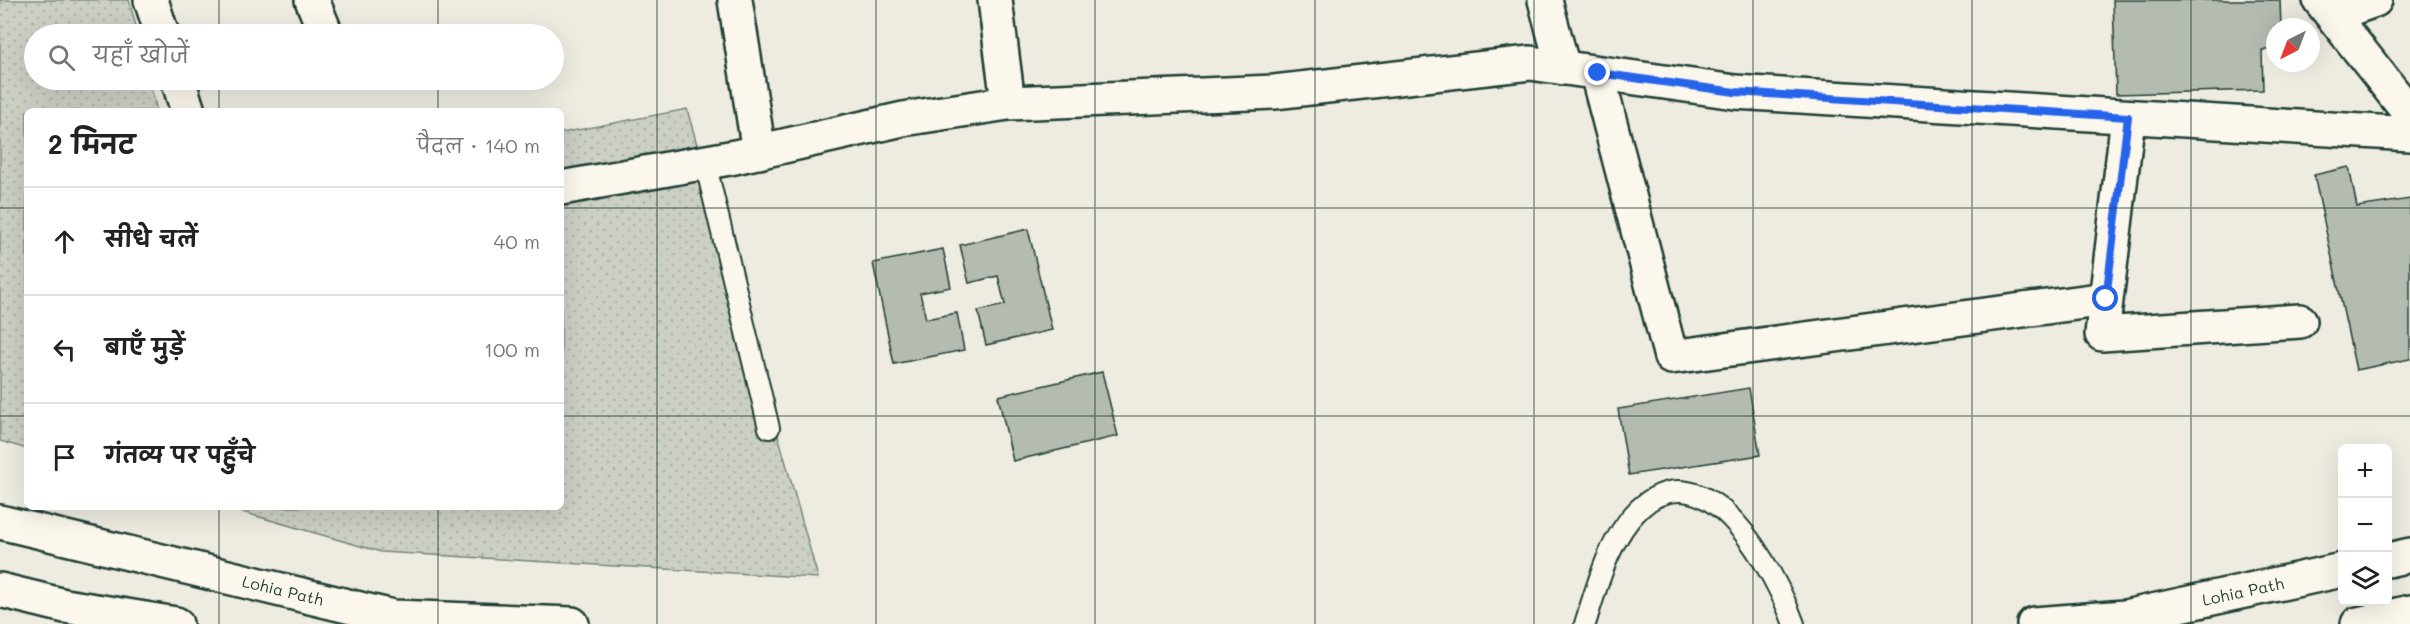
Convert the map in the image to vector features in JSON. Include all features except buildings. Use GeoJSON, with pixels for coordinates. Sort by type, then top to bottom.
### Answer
{"type":"FeatureCollection","features":[{"type":"Feature","properties":{"kind":"street"},"geometry":{"type":"LineString","coordinates":[[151,0],[159,24]]}},
{"type":"Feature","properties":{"kind":"street"},"geometry":{"type":"LineString","coordinates":[[312,0],[322,24]]}},
{"type":"Feature","properties":{"kind":"street"},"geometry":{"type":"LineString","coordinates":[[735,0],[759,152]]}},
{"type":"Feature","properties":{"kind":"street"},"geometry":{"type":"LineString","coordinates":[[995,0],[1008,103]]}},
{"type":"Feature","properties":{"kind":"street"},"geometry":{"type":"LineString","coordinates":[[2375,0],[2326,8],[2410,114]]}},
{"type":"Feature","properties":{"kind":"street"},"geometry":{"type":"LineString","coordinates":[[1541,1],[1563,68]]}},
{"type":"Feature","properties":{"kind":"street"},"geometry":{"type":"LineString","coordinates":[[564,187],[759,152],[903,119],[1008,103],[1274,92],[1530,63],[1735,92],[2410,134]]}},
{"type":"Feature","properties":{"kind":"street"},"geometry":{"type":"LineString","coordinates":[[1598,73],[1671,357],[2106,299]]}},
{"type":"Feature","properties":{"kind":"street"},"geometry":{"type":"LineString","coordinates":[[181,90],[187,108]]}},
{"type":"Feature","properties":{"kind":"street"},"geometry":{"type":"LineString","coordinates":[[2128,117],[2102,334],[2300,321]]}},
{"type":"Feature","properties":{"kind":"street","name":"Lohia Path"},"geometry":{"type":"LineString","coordinates":[[0,522],[393,617],[572,624]]}},
{"type":"Feature","properties":{"kind":"street"},"geometry":{"type":"LineString","coordinates":[[2392,559],[2410,555]]}},
{"type":"Feature","properties":{"kind":"street","name":"Lohia Path"},"geometry":{"type":"LineString","coordinates":[[2034,624],[2125,617],[2338,571]]}},
{"type":"Feature","properties":{"kind":"street"},"geometry":{"type":"LineString","coordinates":[[0,590],[65,606],[176,624]]}},
{"type":"Feature","properties":{"kind":"street"},"geometry":{"type":"LineString","coordinates":[[2358,624],[2410,612]]}},
{"type":"Feature","properties":{"kind":"lane"},"geometry":{"type":"LineString","coordinates":[[705,162],[770,428]]}},
{"type":"Feature","properties":{"kind":"lane"},"geometry":{"type":"LineString","coordinates":[[1586,624],[1615,543],[1628,523],[1640,508],[1658,496],[1686,490],[1703,497],[1723,511],[1749,538],[1762,555],[1783,595],[1794,624]]}},
{"type":"Feature","properties":{"kind":"shaded area"},"geometry":{"type":"Polygon","coordinates":[[[0,0],[129,0],[135,24],[24,24],[24,90],[152,90],[156,108],[24,108],[24,448],[0,441],[0,0]]]}},
{"type":"Feature","properties":{"kind":"shaded area"},"geometry":{"type":"Polygon","coordinates":[[[687,109],[818,578],[381,552],[235,510],[564,510],[564,132],[687,109]]]}},
{"type":"Feature","properties":{"kind":"route"},"geometry":{"type":"LineString","coordinates":[[1598,73],[1735,92],[2128,117],[2106,299]]}}]}
